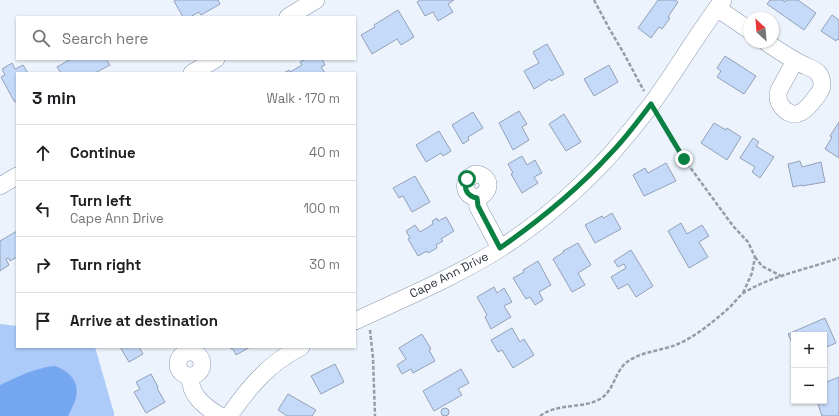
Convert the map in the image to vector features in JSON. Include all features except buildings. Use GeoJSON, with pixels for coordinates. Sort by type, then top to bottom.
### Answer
{"type":"FeatureCollection","features":[{"type":"Feature","properties":{"kind":"street"},"geometry":{"type":"LineString","coordinates":[[290,16],[316,0]]}},
{"type":"Feature","properties":{"kind":"street"},"geometry":{"type":"LineString","coordinates":[[720,4],[743,25]]}},
{"type":"Feature","properties":{"kind":"street","name":"Cape Ann Drive"},"geometry":{"type":"LineString","coordinates":[[360,319],[452,275],[500,248],[544,216],[587,178],[611,153],[651,104],[720,4]]}},
{"type":"Feature","properties":{"kind":"street"},"geometry":{"type":"LineString","coordinates":[[775,48],[795,61]]}},
{"type":"Feature","properties":{"kind":"street"},"geometry":{"type":"LineString","coordinates":[[194,72],[214,60]]}},
{"type":"Feature","properties":{"kind":"street"},"geometry":{"type":"LineString","coordinates":[[0,186],[16,177]]}},
{"type":"Feature","properties":{"kind":"street"},"geometry":{"type":"LineString","coordinates":[[477,198],[478,206],[500,248]]}},
{"type":"Feature","properties":{"kind":"street"},"geometry":{"type":"LineString","coordinates":[[229,416],[242,397],[272,365],[299,348]]}},
{"type":"Feature","properties":{"kind":"street"},"geometry":{"type":"LineString","coordinates":[[190,376],[190,384],[193,392],[208,408],[220,416]]}},
{"type":"Feature","properties":{"kind":"path"},"geometry":{"type":"LineString","coordinates":[[594,0],[600,14],[684,159],[733,226],[748,242],[755,257],[762,266],[781,276]]}},
{"type":"Feature","properties":{"kind":"path"},"geometry":{"type":"LineString","coordinates":[[540,416],[546,412],[560,408],[599,400],[610,390],[626,363],[639,356],[678,344],[695,335],[732,305],[743,293],[752,273],[755,257]]}},
{"type":"Feature","properties":{"kind":"path"},"geometry":{"type":"LineString","coordinates":[[743,293],[761,283],[839,258]]}},
{"type":"Feature","properties":{"kind":"path"},"geometry":{"type":"LineString","coordinates":[[360,319],[371,333],[375,416]]}},
{"type":"Feature","properties":{"kind":"shaded area"},"geometry":{"type":"Polygon","coordinates":[[[0,324],[16,326],[16,348],[95,348],[114,416],[0,416],[0,324]]]}},
{"type":"Feature","properties":{"kind":"shaded area"},"geometry":{"type":"Polygon","coordinates":[[[54,366],[64,370],[75,382],[77,392],[76,398],[68,416],[0,416],[0,385],[33,371],[54,366]]]}},
{"type":"Feature","properties":{"kind":"route"},"geometry":{"type":"LineString","coordinates":[[467,179],[465,183],[466,191],[472,197],[477,198],[478,206],[500,248],[524,232],[564,200],[611,153],[651,104],[684,159]]}}]}
